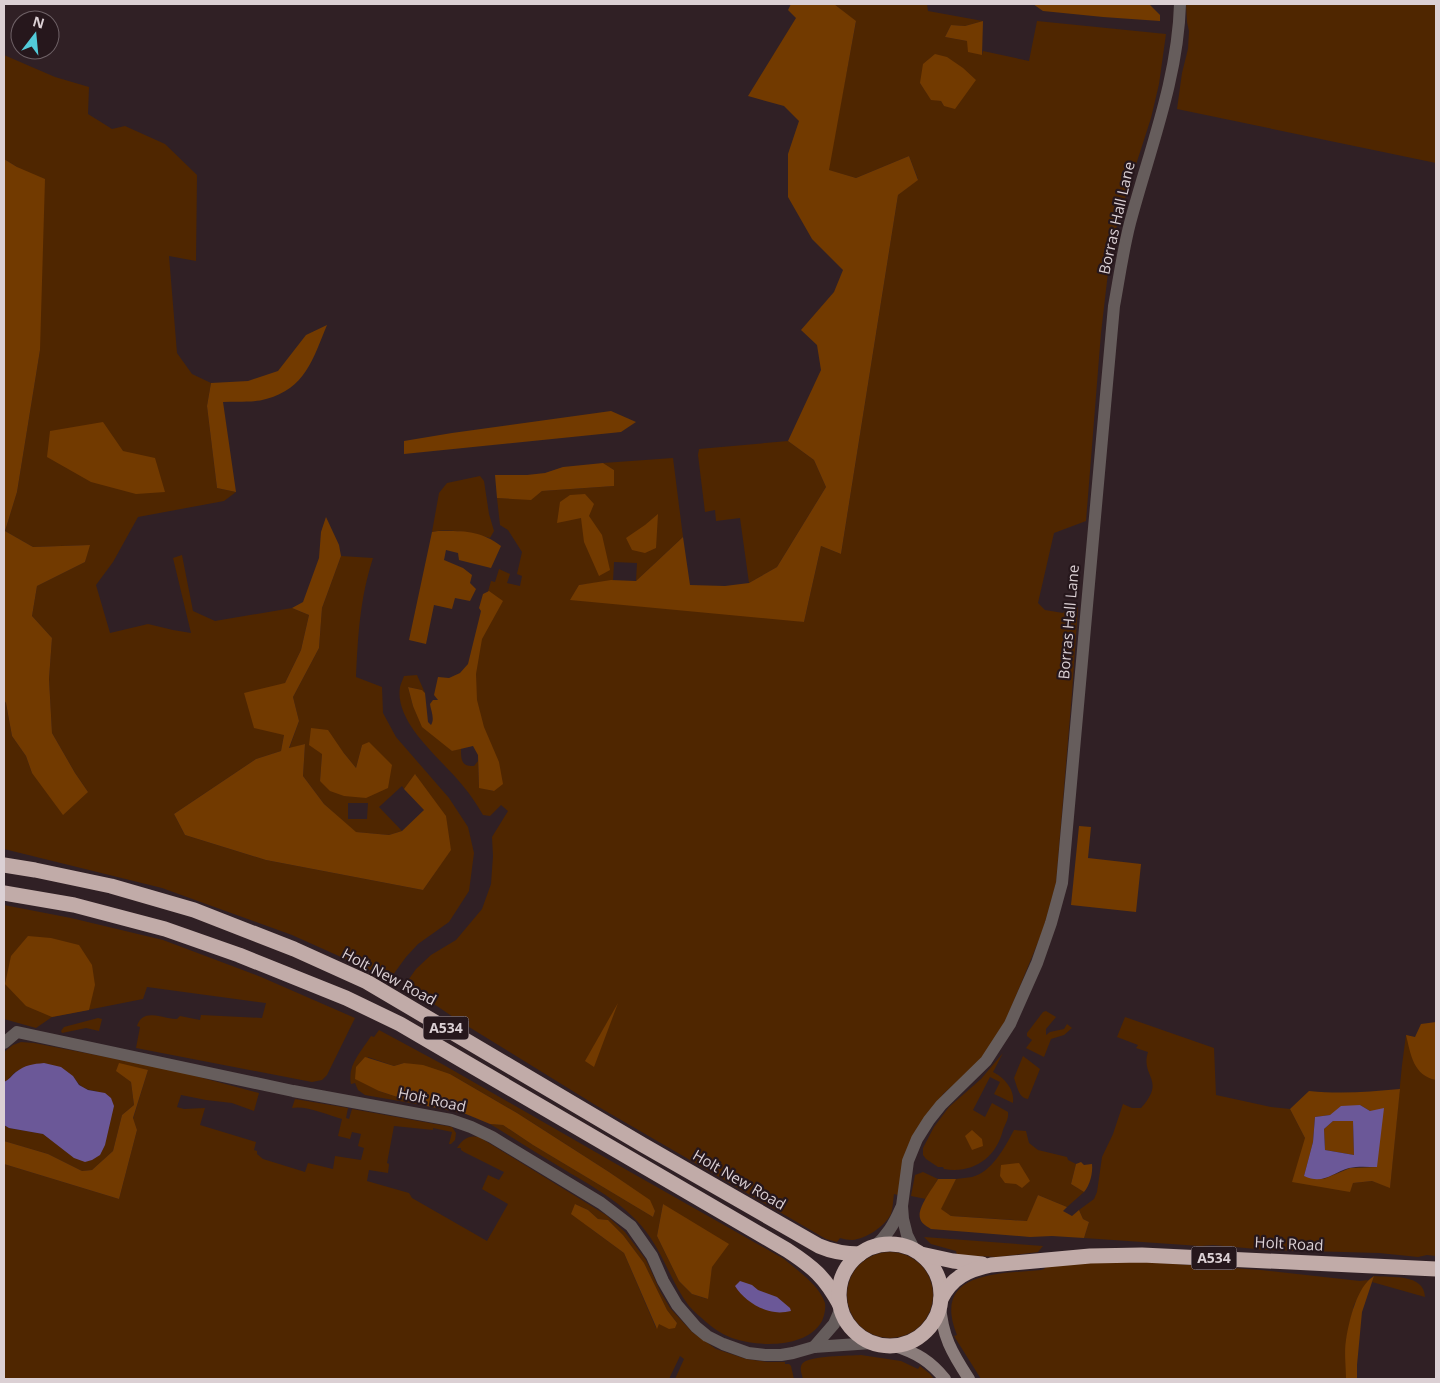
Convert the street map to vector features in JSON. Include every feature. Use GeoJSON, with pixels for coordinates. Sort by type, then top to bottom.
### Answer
{"type":"FeatureCollection","features":[{"type":"Feature","properties":{"kind":"highway","name":"Holt New Road"},"geometry":{"type":"LineString","coordinates":[[4,865],[112,886],[194,910],[294,948],[368,982],[643,1145],[819,1246],[840,1253],[867,1250]]}},
{"type":"Feature","properties":{"kind":"highway","name":"A534"},"geometry":{"type":"LineString","coordinates":[[4,893],[74,905],[165,929],[338,994],[400,1024],[787,1250],[810,1265],[818,1273],[827,1283],[840,1307]]}},
{"type":"Feature","properties":{"kind":"highway"},"geometry":{"type":"LineString","coordinates":[[890,1244],[904,1246],[917,1252],[934,1269],[939,1281],[941,1302],[931,1326],[922,1335],[910,1342],[895,1346],[883,1346],[872,1343],[857,1334],[849,1326],[840,1307],[839,1291],[842,1276],[850,1264],[867,1250],[890,1244]]}},
{"type":"Feature","properties":{"kind":"highway","name":"Holt Road"},"geometry":{"type":"LineString","coordinates":[[917,1252],[953,1261],[991,1265]]}},
{"type":"Feature","properties":{"kind":"highway","name":"Holt Road"},"geometry":{"type":"LineString","coordinates":[[941,1302],[948,1288],[960,1276],[974,1269],[991,1265],[1090,1256],[1142,1255],[1436,1269]]}},
{"type":"Feature","properties":{"kind":"street","name":"Borras Hall Lane"},"geometry":{"type":"LineString","coordinates":[[917,1252],[910,1243],[904,1229],[902,1206],[908,1161],[929,1120],[941,1105],[986,1061],[1010,1024],[1037,963],[1062,883],[1114,306],[1129,226],[1175,59],[1180,4]]}},
{"type":"Feature","properties":{"kind":"street","name":"Holt Road"},"geometry":{"type":"LineString","coordinates":[[4,1043],[17,1032],[293,1091],[451,1120],[471,1126],[601,1203],[631,1226],[652,1256],[677,1305],[696,1327],[707,1336],[748,1353],[765,1355],[794,1353],[814,1347],[872,1343]]}},
{"type":"Feature","properties":{"kind":"street","name":"Borras Hall Lane"},"geometry":{"type":"LineString","coordinates":[[867,1250],[890,1230],[902,1206]]}},
{"type":"Feature","properties":{"kind":"street"},"geometry":{"type":"LineString","coordinates":[[941,1302],[941,1321],[946,1337],[969,1379]]}},
{"type":"Feature","properties":{"kind":"street"},"geometry":{"type":"LineString","coordinates":[[814,1347],[834,1324],[840,1307]]}},
{"type":"Feature","properties":{"kind":"street"},"geometry":{"type":"LineString","coordinates":[[895,1346],[927,1361],[945,1379]]}},
{"type":"Feature","properties":{"kind":"shaded area"},"geometry":{"type":"Polygon","coordinates":[[[791,4],[834,4],[856,21],[829,170],[856,178],[909,156],[918,180],[898,195],[841,554],[821,546],[804,622],[570,600],[579,585],[611,580],[636,581],[683,537],[690,585],[725,586],[749,583],[777,567],[826,487],[814,460],[788,441],[821,370],[817,345],[801,330],[834,292],[843,270],[812,239],[788,197],[788,154],[799,121],[784,106],[748,96],[796,18],[788,10],[791,4]]]}},
{"type":"Feature","properties":{"kind":"shaded area"},"geometry":{"type":"Polygon","coordinates":[[[834,4],[927,4],[928,11],[983,21],[965,26],[951,25],[945,37],[967,41],[982,55],[983,51],[1029,61],[1037,21],[1166,34],[1159,84],[1151,118],[1111,247],[1101,333],[1086,521],[1054,533],[1038,603],[1045,610],[1063,613],[1078,607],[1056,883],[1043,930],[1006,1020],[983,1060],[943,1094],[898,1195],[894,1194],[893,1207],[888,1219],[869,1234],[852,1240],[840,1238],[837,1242],[826,1239],[597,1106],[404,986],[416,969],[431,955],[456,940],[482,909],[491,884],[492,837],[508,811],[501,805],[490,816],[483,815],[466,789],[412,728],[404,714],[400,701],[400,687],[404,676],[417,675],[425,693],[422,690],[408,687],[413,706],[452,751],[461,748],[464,764],[474,766],[478,761],[479,787],[493,791],[472,718],[476,634],[491,581],[495,582],[499,569],[510,574],[507,583],[520,586],[522,576],[517,574],[522,552],[508,530],[500,525],[497,498],[531,499],[542,491],[614,486],[614,470],[603,463],[673,458],[683,537],[636,581],[637,563],[614,562],[613,581],[579,585],[804,622],[821,546],[841,554],[898,195],[918,179],[909,156],[856,178],[828,170],[856,22],[834,4]],[[974,82],[920,83],[931,99],[941,101],[944,106],[966,93],[974,82]]]}},
{"type":"Feature","properties":{"kind":"shaded area"},"geometry":{"type":"Polygon","coordinates":[[[1033,4],[1149,4],[1160,15],[1160,21],[1043,11],[1033,4]]]}},
{"type":"Feature","properties":{"kind":"shaded area"},"geometry":{"type":"Polygon","coordinates":[[[1186,4],[1436,4],[1436,163],[1177,109],[1182,73],[1188,49],[1189,31],[1186,4]]]}},
{"type":"Feature","properties":{"kind":"shaded area"},"geometry":{"type":"Polygon","coordinates":[[[983,21],[982,55],[968,52],[967,41],[945,37],[951,25],[965,26],[983,21]]]}},
{"type":"Feature","properties":{"kind":"shaded area"},"geometry":{"type":"Polygon","coordinates":[[[935,54],[947,57],[976,80],[955,109],[944,106],[941,101],[931,100],[920,83],[923,64],[935,54]]]}},
{"type":"Feature","properties":{"kind":"shaded area"},"geometry":{"type":"Polygon","coordinates":[[[4,55],[10,58],[10,60],[16,60],[55,77],[89,87],[88,114],[112,129],[125,126],[165,144],[197,175],[196,261],[169,256],[177,353],[192,374],[211,383],[207,406],[217,488],[236,492],[224,501],[138,517],[113,562],[96,585],[110,633],[148,624],[191,633],[173,558],[182,555],[193,611],[215,621],[292,608],[309,615],[301,650],[285,683],[284,735],[281,751],[256,759],[174,814],[185,835],[266,860],[423,890],[451,849],[416,775],[404,789],[402,786],[379,807],[402,831],[389,835],[355,832],[324,804],[303,776],[305,744],[289,749],[299,721],[293,697],[319,648],[322,608],[341,556],[373,558],[362,602],[356,677],[382,687],[383,713],[396,737],[449,798],[468,827],[474,853],[469,891],[449,922],[418,944],[390,979],[292,935],[162,888],[4,849],[4,700],[12,736],[26,756],[32,773],[88,792],[52,733],[49,679],[52,638],[32,616],[37,586],[85,562],[89,545],[33,547],[5,531],[17,492],[40,350],[17,167],[4,159],[4,55]],[[362,745],[356,768],[343,752],[322,754],[320,781],[366,798],[362,745]],[[348,803],[348,819],[367,819],[368,803],[348,803]]]}},
{"type":"Feature","properties":{"kind":"shaded area"},"geometry":{"type":"Polygon","coordinates":[[[4,159],[45,179],[40,350],[17,492],[5,531],[33,547],[90,545],[85,562],[37,586],[32,616],[52,638],[49,679],[52,733],[88,792],[63,815],[32,773],[26,756],[12,736],[4,700],[4,159]]]}},
{"type":"Feature","properties":{"kind":"shaded area"},"geometry":{"type":"Polygon","coordinates":[[[327,325],[312,361],[299,380],[290,388],[261,400],[223,402],[236,492],[217,488],[207,406],[211,383],[248,381],[278,371],[306,335],[327,325]]]}},
{"type":"Feature","properties":{"kind":"shaded area"},"geometry":{"type":"Polygon","coordinates":[[[611,411],[636,422],[621,432],[404,454],[404,441],[611,411]]]}},
{"type":"Feature","properties":{"kind":"shaded area"},"geometry":{"type":"Polygon","coordinates":[[[103,422],[123,451],[155,458],[165,492],[136,494],[91,482],[47,457],[50,431],[103,422]]]}},
{"type":"Feature","properties":{"kind":"shaded area"},"geometry":{"type":"Polygon","coordinates":[[[788,441],[814,460],[826,487],[777,567],[749,583],[740,518],[716,521],[715,510],[705,512],[698,455],[699,449],[788,441]]]}},
{"type":"Feature","properties":{"kind":"shaded area"},"geometry":{"type":"Polygon","coordinates":[[[603,463],[614,470],[614,486],[542,491],[531,500],[497,498],[495,475],[545,473],[563,467],[603,463]]]}},
{"type":"Feature","properties":{"kind":"shaded area"},"geometry":{"type":"Polygon","coordinates":[[[480,476],[484,481],[489,514],[494,531],[490,538],[454,531],[432,532],[439,493],[447,483],[480,476]]]}},
{"type":"Feature","properties":{"kind":"shaded area"},"geometry":{"type":"Polygon","coordinates":[[[585,494],[594,504],[589,516],[602,535],[610,570],[599,576],[584,542],[581,518],[557,523],[560,502],[570,495],[585,494]]]}},
{"type":"Feature","properties":{"kind":"shaded area"},"geometry":{"type":"Polygon","coordinates":[[[658,514],[656,548],[645,553],[632,550],[626,538],[658,514]]]}},
{"type":"Feature","properties":{"kind":"shaded area"},"geometry":{"type":"Polygon","coordinates":[[[326,517],[339,545],[341,556],[322,608],[319,648],[293,697],[299,721],[289,748],[305,744],[303,776],[324,804],[356,832],[389,835],[402,831],[424,810],[404,789],[415,774],[446,816],[451,850],[423,890],[266,860],[185,835],[174,814],[256,759],[281,751],[284,735],[254,728],[244,693],[285,683],[301,650],[309,615],[292,608],[303,602],[319,558],[321,532],[326,517]]]}},
{"type":"Feature","properties":{"kind":"shaded area"},"geometry":{"type":"Polygon","coordinates":[[[432,532],[471,532],[486,537],[501,546],[491,568],[459,560],[458,553],[446,550],[444,560],[463,568],[472,575],[470,583],[476,589],[470,601],[455,598],[452,609],[434,605],[426,644],[409,640],[432,532]]]}},
{"type":"Feature","properties":{"kind":"shaded area"},"geometry":{"type":"Polygon","coordinates":[[[489,591],[503,601],[482,639],[476,674],[477,700],[484,727],[499,762],[503,784],[494,791],[479,788],[478,755],[473,746],[452,751],[422,727],[413,706],[408,687],[422,690],[425,693],[428,722],[431,725],[433,718],[430,704],[433,700],[438,700],[434,695],[438,677],[449,678],[460,673],[468,664],[481,611],[479,608],[483,594],[489,591]]]}},
{"type":"Feature","properties":{"kind":"shaded area"},"geometry":{"type":"Polygon","coordinates":[[[311,728],[328,730],[356,768],[362,745],[369,742],[392,765],[388,788],[366,798],[344,796],[330,791],[320,781],[322,754],[309,745],[311,728]]]}},
{"type":"Feature","properties":{"kind":"shaded area"},"geometry":{"type":"Polygon","coordinates":[[[1079,826],[1091,827],[1088,858],[1141,864],[1136,912],[1071,905],[1079,826]]]}},
{"type":"Feature","properties":{"kind":"shaded area"},"geometry":{"type":"Polygon","coordinates":[[[4,905],[71,918],[163,940],[261,977],[355,1018],[327,1075],[322,1080],[312,1082],[136,1048],[140,1027],[137,1026],[140,1020],[149,1015],[172,1019],[177,1019],[180,1016],[200,1020],[201,1015],[262,1018],[266,1003],[147,987],[143,999],[52,1017],[36,1028],[4,1019],[4,905]]]}},
{"type":"Feature","properties":{"kind":"shaded area"},"geometry":{"type":"Polygon","coordinates":[[[28,936],[51,938],[79,945],[92,965],[95,985],[89,1010],[52,1017],[26,1006],[5,984],[11,956],[28,936]]]}},
{"type":"Feature","properties":{"kind":"shaded area"},"geometry":{"type":"Polygon","coordinates":[[[618,1003],[594,1067],[585,1061],[618,1003]]]}},
{"type":"Feature","properties":{"kind":"shaded area"},"geometry":{"type":"Polygon","coordinates":[[[1046,1011],[1056,1017],[1046,1029],[1046,1035],[1050,1032],[1064,1029],[1067,1024],[1072,1028],[1064,1035],[1051,1039],[1044,1057],[1026,1048],[1032,1040],[1027,1036],[1027,1033],[1043,1012],[1046,1011]]]}},
{"type":"Feature","properties":{"kind":"shaded area"},"geometry":{"type":"Polygon","coordinates":[[[1125,1017],[1214,1048],[1216,1095],[1271,1107],[1290,1109],[1305,1138],[1349,1192],[1353,1183],[1372,1181],[1390,1187],[1406,1035],[1436,1044],[1436,1256],[1418,1257],[1379,1253],[1267,1250],[1084,1238],[1089,1222],[1083,1219],[1079,1210],[1094,1199],[1097,1192],[1102,1157],[1113,1134],[1123,1104],[1132,1108],[1141,1108],[1152,1091],[1153,1084],[1146,1060],[1148,1052],[1136,1048],[1138,1045],[1117,1037],[1125,1017]]]}},
{"type":"Feature","properties":{"kind":"shaded area"},"geometry":{"type":"Polygon","coordinates":[[[98,1018],[102,1019],[99,1031],[86,1028],[62,1033],[61,1031],[64,1027],[98,1018]]]}},
{"type":"Feature","properties":{"kind":"shaded area"},"geometry":{"type":"Polygon","coordinates":[[[1436,1022],[1436,1080],[1422,1074],[1414,1063],[1406,1035],[1415,1037],[1421,1024],[1436,1022]]]}},
{"type":"Feature","properties":{"kind":"shaded area"},"geometry":{"type":"Polygon","coordinates":[[[379,1030],[442,1064],[784,1259],[818,1290],[825,1303],[822,1321],[815,1330],[806,1336],[795,1341],[783,1343],[746,1342],[731,1338],[716,1330],[689,1306],[650,1237],[632,1216],[600,1191],[490,1124],[503,1125],[653,1217],[655,1211],[649,1200],[517,1113],[450,1074],[404,1063],[394,1066],[368,1057],[379,1091],[422,1105],[365,1095],[358,1090],[355,1083],[351,1084],[350,1077],[359,1053],[371,1036],[374,1037],[379,1030]],[[663,1204],[657,1236],[679,1281],[692,1294],[707,1299],[712,1267],[663,1204]]]}},
{"type":"Feature","properties":{"kind":"shaded area"},"geometry":{"type":"Polygon","coordinates":[[[21,1042],[34,1043],[173,1070],[259,1093],[254,1111],[232,1103],[181,1095],[177,1107],[184,1109],[205,1108],[200,1125],[256,1142],[254,1150],[263,1159],[305,1172],[308,1163],[333,1169],[335,1156],[361,1160],[364,1148],[358,1146],[361,1134],[352,1132],[350,1139],[338,1136],[342,1119],[310,1109],[292,1108],[295,1099],[348,1108],[346,1118],[349,1119],[352,1109],[452,1127],[456,1133],[455,1140],[449,1144],[452,1132],[433,1128],[433,1130],[394,1126],[387,1163],[389,1164],[388,1173],[369,1170],[367,1181],[409,1193],[412,1198],[487,1241],[508,1204],[482,1189],[488,1175],[499,1180],[504,1172],[464,1152],[461,1148],[457,1148],[466,1138],[479,1137],[606,1215],[625,1232],[646,1260],[670,1308],[692,1332],[716,1349],[746,1359],[785,1362],[785,1364],[791,1366],[794,1379],[675,1379],[684,1359],[680,1356],[669,1379],[4,1379],[4,1164],[119,1199],[137,1130],[133,1119],[148,1070],[117,1071],[131,1082],[134,1105],[122,1115],[113,1151],[92,1170],[82,1171],[48,1154],[4,1141],[4,1125],[9,1128],[43,1134],[58,1145],[97,1091],[83,1087],[73,1076],[15,1072],[4,1082],[4,1052],[21,1042]],[[575,1204],[590,1228],[624,1253],[656,1328],[659,1324],[677,1323],[667,1310],[644,1263],[623,1235],[608,1220],[598,1219],[588,1210],[575,1204]]]}},
{"type":"Feature","properties":{"kind":"shaded area"},"geometry":{"type":"Polygon","coordinates":[[[1003,1053],[993,1072],[1011,1089],[1013,1103],[994,1094],[1000,1082],[990,1077],[973,1110],[985,1117],[992,1103],[1008,1112],[1007,1121],[995,1149],[982,1162],[974,1166],[955,1170],[938,1167],[923,1155],[923,1148],[934,1127],[949,1107],[981,1079],[1003,1053]]]}},
{"type":"Feature","properties":{"kind":"shaded area"},"geometry":{"type":"Polygon","coordinates":[[[1023,1056],[1040,1069],[1028,1099],[1020,1094],[1014,1078],[1023,1056]]]}},
{"type":"Feature","properties":{"kind":"shaded area"},"geometry":{"type":"Polygon","coordinates":[[[365,1057],[394,1066],[404,1063],[423,1065],[450,1074],[517,1113],[650,1200],[655,1211],[653,1217],[503,1125],[490,1124],[466,1114],[422,1105],[379,1091],[355,1079],[356,1067],[365,1057]]]}},
{"type":"Feature","properties":{"kind":"shaded area"},"geometry":{"type":"Polygon","coordinates":[[[44,1063],[61,1067],[73,1076],[79,1085],[88,1090],[105,1093],[111,1098],[114,1106],[105,1145],[100,1155],[92,1160],[85,1162],[74,1158],[43,1134],[9,1128],[4,1125],[4,1082],[23,1068],[33,1064],[44,1063]]]}},
{"type":"Feature","properties":{"kind":"shaded area"},"geometry":{"type":"Polygon","coordinates":[[[119,1063],[148,1070],[133,1118],[137,1130],[119,1199],[4,1164],[4,1141],[48,1154],[82,1171],[92,1170],[113,1151],[122,1115],[134,1105],[131,1082],[116,1071],[119,1063]]]}},
{"type":"Feature","properties":{"kind":"shaded area"},"geometry":{"type":"Polygon","coordinates":[[[1400,1089],[1390,1188],[1372,1181],[1353,1183],[1350,1192],[1292,1182],[1305,1138],[1290,1109],[1309,1091],[1366,1092],[1400,1089]],[[1360,1105],[1330,1115],[1315,1117],[1313,1142],[1304,1176],[1324,1179],[1350,1168],[1377,1167],[1370,1111],[1360,1105]]]}},
{"type":"Feature","properties":{"kind":"shaded area"},"geometry":{"type":"Polygon","coordinates":[[[1360,1105],[1370,1111],[1384,1108],[1377,1167],[1349,1168],[1322,1179],[1304,1176],[1313,1142],[1315,1117],[1330,1115],[1341,1106],[1360,1105]],[[1333,1121],[1324,1129],[1325,1150],[1354,1155],[1353,1121],[1333,1121]]]}},
{"type":"Feature","properties":{"kind":"shaded area"},"geometry":{"type":"Polygon","coordinates":[[[1333,1121],[1353,1121],[1354,1155],[1325,1150],[1324,1129],[1333,1121]]]}},
{"type":"Feature","properties":{"kind":"shaded area"},"geometry":{"type":"Polygon","coordinates":[[[972,1130],[982,1139],[983,1146],[972,1150],[965,1136],[972,1130]]]}},
{"type":"Feature","properties":{"kind":"shaded area"},"geometry":{"type":"Polygon","coordinates":[[[1014,1130],[1026,1131],[1029,1143],[1038,1150],[1067,1157],[1068,1160],[1076,1164],[1071,1184],[1084,1192],[1067,1207],[1038,1195],[1028,1221],[951,1216],[940,1209],[956,1179],[972,1177],[986,1170],[997,1158],[1014,1130]]]}},
{"type":"Feature","properties":{"kind":"shaded area"},"geometry":{"type":"Polygon","coordinates":[[[1081,1162],[1084,1165],[1092,1164],[1091,1179],[1084,1192],[1071,1184],[1076,1164],[1081,1162]]]}},
{"type":"Feature","properties":{"kind":"shaded area"},"geometry":{"type":"Polygon","coordinates":[[[1019,1163],[1030,1181],[1022,1188],[1016,1184],[1005,1183],[1000,1176],[1001,1165],[1019,1163]]]}},
{"type":"Feature","properties":{"kind":"shaded area"},"geometry":{"type":"Polygon","coordinates":[[[923,1172],[938,1179],[926,1199],[911,1196],[915,1175],[923,1172]]]}},
{"type":"Feature","properties":{"kind":"shaded area"},"geometry":{"type":"Polygon","coordinates":[[[938,1179],[956,1179],[941,1209],[951,1216],[1027,1221],[1038,1195],[1067,1207],[1063,1211],[1072,1216],[1079,1210],[1083,1219],[1089,1222],[1084,1238],[1030,1237],[931,1229],[921,1221],[920,1214],[923,1204],[938,1179]]]}},
{"type":"Feature","properties":{"kind":"shaded area"},"geometry":{"type":"Polygon","coordinates":[[[575,1204],[588,1210],[598,1219],[608,1220],[623,1235],[644,1263],[667,1310],[677,1323],[675,1328],[669,1329],[659,1324],[657,1329],[624,1253],[571,1214],[575,1204]]]}},
{"type":"Feature","properties":{"kind":"shaded area"},"geometry":{"type":"Polygon","coordinates":[[[663,1204],[729,1244],[712,1267],[708,1299],[692,1294],[679,1281],[657,1236],[663,1204]]]}},
{"type":"Feature","properties":{"kind":"shaded area"},"geometry":{"type":"Polygon","coordinates":[[[924,1237],[1043,1246],[1038,1252],[997,1257],[957,1255],[956,1251],[931,1244],[924,1237]]]}},
{"type":"Feature","properties":{"kind":"shaded area"},"geometry":{"type":"Polygon","coordinates":[[[890,1252],[906,1255],[914,1259],[926,1271],[930,1279],[933,1295],[930,1311],[926,1319],[914,1331],[906,1335],[890,1338],[874,1335],[866,1331],[854,1319],[850,1311],[847,1295],[850,1279],[854,1271],[866,1259],[874,1255],[890,1252]]]}},
{"type":"Feature","properties":{"kind":"shaded area"},"geometry":{"type":"Polygon","coordinates":[[[1119,1260],[1261,1270],[1360,1281],[1368,1280],[1354,1305],[1346,1341],[1346,1379],[981,1379],[954,1336],[957,1335],[951,1314],[953,1298],[961,1287],[989,1275],[1041,1270],[1048,1265],[1119,1260]]]}},
{"type":"Feature","properties":{"kind":"shaded area"},"geometry":{"type":"Polygon","coordinates":[[[1374,1276],[1413,1280],[1423,1289],[1425,1297],[1372,1282],[1374,1276]]]}},
{"type":"Feature","properties":{"kind":"shaded area"},"geometry":{"type":"Polygon","coordinates":[[[1374,1276],[1362,1312],[1357,1379],[1346,1379],[1345,1345],[1347,1332],[1358,1296],[1368,1281],[1374,1276]]]}},
{"type":"Feature","properties":{"kind":"shaded area"},"geometry":{"type":"Polygon","coordinates":[[[740,1281],[777,1297],[791,1311],[769,1311],[757,1306],[742,1295],[735,1286],[740,1281]]]}},
{"type":"Feature","properties":{"kind":"shaded area"},"geometry":{"type":"Polygon","coordinates":[[[861,1355],[901,1361],[918,1369],[920,1366],[934,1379],[803,1379],[801,1367],[806,1361],[820,1357],[861,1355]]]}}]}
